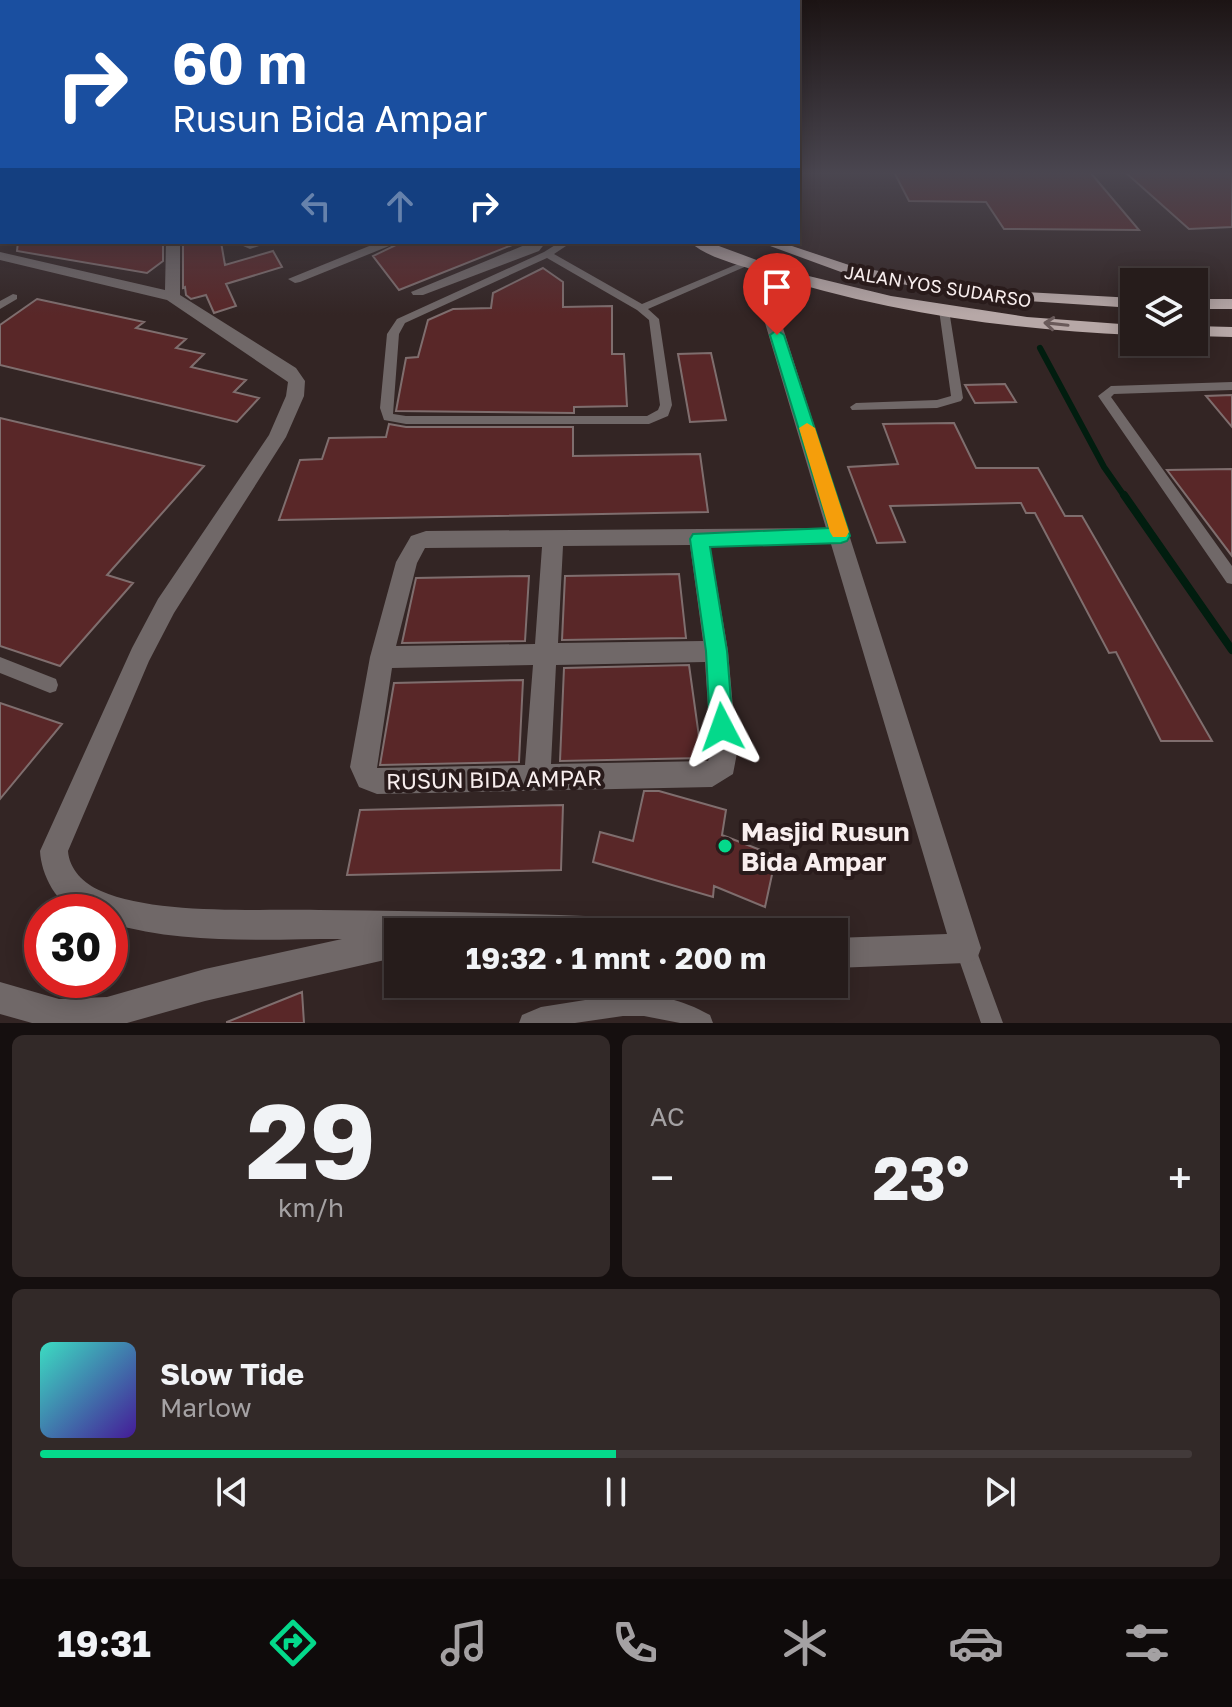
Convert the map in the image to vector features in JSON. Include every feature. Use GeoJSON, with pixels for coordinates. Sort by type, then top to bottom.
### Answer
{"type":"FeatureCollection","features":[{"type":"Feature","properties":{"kind":"main road","name":"JALAN YOS SUDARSO"},"geometry":{"type":"LineString","coordinates":[[701,244],[744,265],[850,293],[944,310],[1120,329]]}},
{"type":"Feature","properties":{"kind":"main road","name":"JALAN YOS SUDARSO"},"geometry":{"type":"LineString","coordinates":[[772,244],[846,269],[942,288],[1015,297],[1120,302]]}},
{"type":"Feature","properties":{"kind":"main road"},"geometry":{"type":"LineString","coordinates":[[942,288],[944,310]]}},
{"type":"Feature","properties":{"kind":"main road"},"geometry":{"type":"LineString","coordinates":[[1208,304],[1232,304]]}},
{"type":"Feature","properties":{"kind":"main road"},"geometry":{"type":"LineString","coordinates":[[1208,309],[1232,330]]}},
{"type":"Feature","properties":{"kind":"main road"},"geometry":{"type":"LineString","coordinates":[[1208,331],[1232,330]]}},
{"type":"Feature","properties":{"kind":"street"},"geometry":{"type":"LineString","coordinates":[[172,297],[173,244]]}},
{"type":"Feature","properties":{"kind":"street"},"geometry":{"type":"LineString","coordinates":[[295,279],[387,244]]}},
{"type":"Feature","properties":{"kind":"street"},"geometry":{"type":"LineString","coordinates":[[418,292],[534,248],[543,248]]}},
{"type":"Feature","properties":{"kind":"street"},"geometry":{"type":"LineString","coordinates":[[0,256],[172,297],[290,372],[297,381],[295,396],[277,437],[166,606],[140,656],[58,840],[54,851],[55,868],[68,885],[92,903],[126,913],[193,923],[384,927]]}},
{"type":"Feature","properties":{"kind":"street"},"geometry":{"type":"LineString","coordinates":[[775,274],[769,290],[768,306],[966,948],[848,952]]}},
{"type":"Feature","properties":{"kind":"street","name":"RUSUN BIDA AMPAR"},"geometry":{"type":"LineString","coordinates":[[699,539],[716,651],[724,765],[720,769],[712,774],[537,780],[377,781],[368,778],[363,767],[382,657],[407,562],[418,542],[426,539],[841,536]]}},
{"type":"Feature","properties":{"kind":"street"},"geometry":{"type":"LineString","coordinates":[[537,780],[553,539]]}},
{"type":"Feature","properties":{"kind":"street"},"geometry":{"type":"LineString","coordinates":[[382,657],[716,651]]}},
{"type":"Feature","properties":{"kind":"street"},"geometry":{"type":"LineString","coordinates":[[0,998],[59,1015],[107,1013],[205,985],[384,945]]}},
{"type":"Feature","properties":{"kind":"lane"},"geometry":{"type":"LineString","coordinates":[[543,248],[641,308],[654,319],[658,332],[666,405],[658,417],[649,420],[406,420],[388,417],[386,408],[393,334],[401,321],[543,248]]}},
{"type":"Feature","properties":{"kind":"lane"},"geometry":{"type":"LineString","coordinates":[[641,308],[744,265]]}},
{"type":"Feature","properties":{"kind":"lane"},"geometry":{"type":"LineString","coordinates":[[0,306],[13,297]]}},
{"type":"Feature","properties":{"kind":"lane"},"geometry":{"type":"LineString","coordinates":[[856,407],[937,404],[957,398],[944,310]]}},
{"type":"Feature","properties":{"kind":"lane"},"geometry":{"type":"LineString","coordinates":[[1232,386],[1111,390],[1104,396],[1232,578]]}},
{"type":"Feature","properties":{"kind":"lane"},"geometry":{"type":"LineString","coordinates":[[0,665],[50,685]]}},
{"type":"Feature","properties":{"kind":"lane"},"geometry":{"type":"LineString","coordinates":[[966,948],[992,1023]]}},
{"type":"Feature","properties":{"kind":"lane"},"geometry":{"type":"LineString","coordinates":[[530,1023],[541,1018],[627,1004],[690,1014],[702,1023]]}},
{"type":"Feature","properties":{"kind":"building"},"geometry":{"type":"Polygon","coordinates":[[[998,220],[1130,220],[1139,230],[1004,229],[998,220]]]}},
{"type":"Feature","properties":{"kind":"building"},"geometry":{"type":"Polygon","coordinates":[[[1179,220],[1232,220],[1232,227],[1189,229],[1179,220]]]}},
{"type":"Feature","properties":{"kind":"building"},"geometry":{"type":"Polygon","coordinates":[[[18,244],[163,244],[163,261],[147,273],[17,251],[18,244]]]}},
{"type":"Feature","properties":{"kind":"building"},"geometry":{"type":"Polygon","coordinates":[[[183,244],[221,244],[225,265],[273,251],[282,267],[226,284],[236,306],[214,313],[206,295],[191,299],[183,288],[183,244]]]}},
{"type":"Feature","properties":{"kind":"building"},"geometry":{"type":"Polygon","coordinates":[[[398,244],[514,244],[399,290],[373,256],[398,244]]]}},
{"type":"Feature","properties":{"kind":"building"},"geometry":{"type":"Polygon","coordinates":[[[543,268],[563,282],[563,307],[612,306],[612,354],[624,354],[627,406],[574,407],[574,413],[396,411],[406,358],[418,357],[428,320],[453,309],[491,308],[493,293],[543,268]]]}},
{"type":"Feature","properties":{"kind":"building"},"geometry":{"type":"Polygon","coordinates":[[[37,299],[144,322],[136,328],[186,339],[176,348],[204,354],[191,367],[246,380],[234,392],[259,398],[237,422],[0,365],[0,325],[37,299]]]}},
{"type":"Feature","properties":{"kind":"building"},"geometry":{"type":"Polygon","coordinates":[[[711,353],[726,420],[690,422],[678,354],[711,353]]]}},
{"type":"Feature","properties":{"kind":"building"},"geometry":{"type":"Polygon","coordinates":[[[1005,384],[1016,402],[975,403],[965,385],[1005,384]]]}},
{"type":"Feature","properties":{"kind":"building"},"geometry":{"type":"Polygon","coordinates":[[[1232,395],[1232,427],[1206,396],[1232,395]]]}},
{"type":"Feature","properties":{"kind":"building"},"geometry":{"type":"Polygon","coordinates":[[[0,418],[204,466],[107,575],[133,583],[60,666],[0,646],[0,418]]]}},
{"type":"Feature","properties":{"kind":"building"},"geometry":{"type":"Polygon","coordinates":[[[954,423],[976,468],[1038,468],[1065,516],[1082,516],[1212,741],[1161,741],[1116,652],[1109,653],[1035,513],[1026,513],[1021,503],[890,506],[905,542],[877,543],[848,467],[898,464],[883,424],[954,423]]]}},
{"type":"Feature","properties":{"kind":"building"},"geometry":{"type":"Polygon","coordinates":[[[389,424],[406,427],[573,427],[573,456],[700,454],[708,512],[279,520],[300,460],[322,459],[329,438],[386,437],[389,424]]]}},
{"type":"Feature","properties":{"kind":"building"},"geometry":{"type":"Polygon","coordinates":[[[1232,469],[1232,556],[1167,470],[1232,469]]]}},
{"type":"Feature","properties":{"kind":"building"},"geometry":{"type":"Polygon","coordinates":[[[679,574],[686,638],[562,640],[565,576],[679,574]]]}},
{"type":"Feature","properties":{"kind":"building"},"geometry":{"type":"Polygon","coordinates":[[[529,576],[525,641],[402,643],[416,578],[529,576]]]}},
{"type":"Feature","properties":{"kind":"building"},"geometry":{"type":"Polygon","coordinates":[[[689,665],[702,758],[560,761],[564,668],[689,665]]]}},
{"type":"Feature","properties":{"kind":"building"},"geometry":{"type":"Polygon","coordinates":[[[523,680],[519,762],[380,765],[394,683],[523,680]]]}},
{"type":"Feature","properties":{"kind":"building"},"geometry":{"type":"Polygon","coordinates":[[[0,703],[62,724],[0,799],[0,703]]]}},
{"type":"Feature","properties":{"kind":"building"},"geometry":{"type":"Polygon","coordinates":[[[644,791],[659,791],[726,810],[722,835],[776,856],[765,907],[714,886],[713,897],[593,862],[600,832],[633,841],[644,791]]]}},
{"type":"Feature","properties":{"kind":"building"},"geometry":{"type":"Polygon","coordinates":[[[563,805],[561,870],[347,875],[360,810],[563,805]]]}},
{"type":"Feature","properties":{"kind":"building"},"geometry":{"type":"Polygon","coordinates":[[[302,992],[304,1023],[227,1023],[227,1022],[302,992]]]}},
{"type":"Feature","properties":{"kind":"waterway"},"geometry":{"type":"LineString","coordinates":[[1040,348],[1104,467],[1125,497]]}},
{"type":"Feature","properties":{"kind":"waterway"},"geometry":{"type":"LineString","coordinates":[[1124,495],[1232,650]]}},
{"type":"Feature","properties":{"kind":"slow traffic"},"geometry":{"type":"LineString","coordinates":[[807,428],[840,532]]}},
{"type":"Feature","properties":{"kind":"place","name":"Masjid Rusun Bida Ampar"},"geometry":{"type":"Point","coordinates":[725,846]}},
{"type":"Feature","properties":{"kind":"route"},"geometry":{"type":"LineString","coordinates":[[722,727],[716,651],[699,539],[841,536],[777,335]]}}]}
